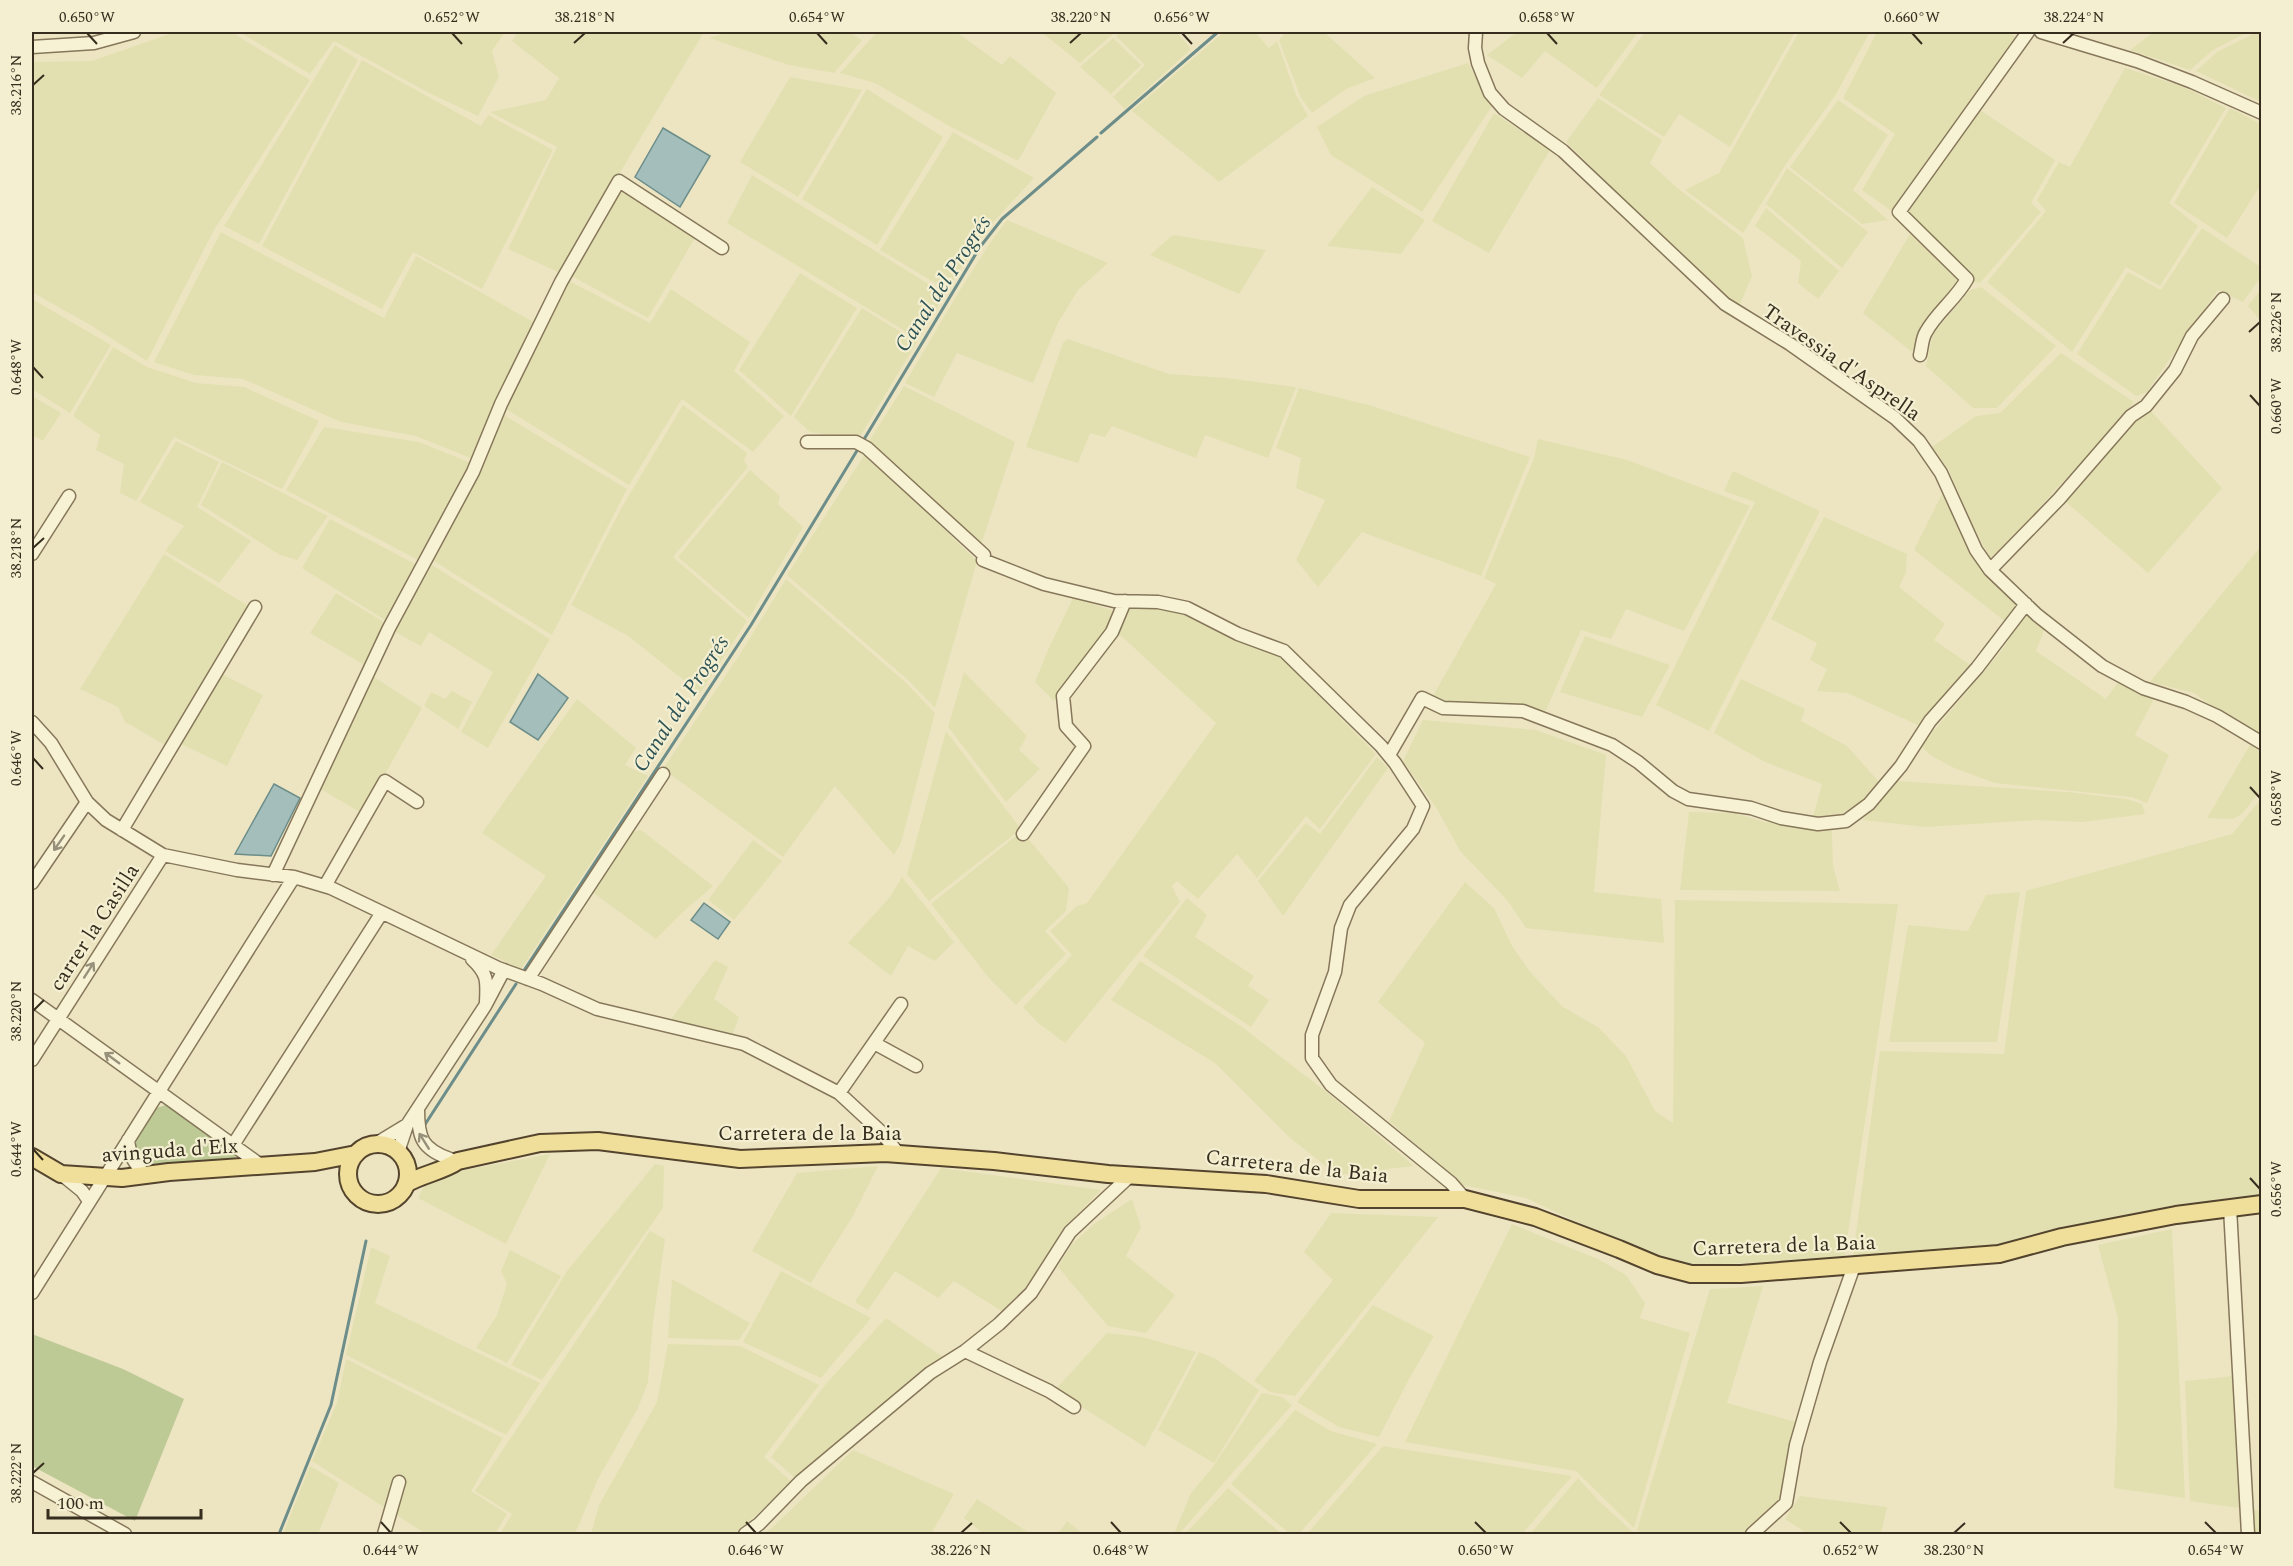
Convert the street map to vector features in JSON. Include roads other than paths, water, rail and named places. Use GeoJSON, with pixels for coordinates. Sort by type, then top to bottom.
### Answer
{"type":"FeatureCollection","features":[{"type":"Feature","properties":{"kind":"main road","name":"Carretera de la Baia"},"geometry":{"type":"LineString","coordinates":[[400,1156],[431,1164],[540,1143],[598,1141],[740,1159],[899,1154],[994,1161],[1108,1174],[1266,1184],[1359,1199],[1465,1199],[1535,1217],[1657,1265],[1691,1274],[1742,1274],[1999,1254],[2062,1237],[2176,1215],[2262,1204]]}},
{"type":"Feature","properties":{"kind":"main road"},"geometry":{"type":"LineString","coordinates":[[384,1144],[400,1156],[407,1167],[406,1184],[401,1193],[393,1200],[384,1203],[368,1203],[358,1197],[348,1180],[348,1169],[356,1154],[369,1145],[374,1145],[384,1144]]}},
{"type":"Feature","properties":{"kind":"main road","name":"avinguda d'Elx"},"geometry":{"type":"LineString","coordinates":[[32,1157],[61,1174],[103,1178],[263,1167],[315,1162],[356,1154]]}},
{"type":"Feature","properties":{"kind":"main road","name":"Carretera de la Baia"},"geometry":{"type":"LineString","coordinates":[[406,1184],[418,1176],[450,1166],[454,1160]]}},
{"type":"Feature","properties":{"kind":"main road"},"geometry":{"type":"LineString","coordinates":[[315,1162],[348,1180]]}},
{"type":"Feature","properties":{"kind":"street"},"geometry":{"type":"LineString","coordinates":[[32,47],[94,43],[134,32]]}},
{"type":"Feature","properties":{"kind":"street","name":"Travessia d'Asprella"},"geometry":{"type":"LineString","coordinates":[[1476,32],[1475,48],[1478,63],[1490,93],[1504,109],[1563,151],[1725,304],[1790,344],[1886,411],[1919,441],[1941,473],[1976,550],[1990,570],[2026,604],[2102,666],[2143,688],[2186,702],[2217,716],[2262,743]]}},
{"type":"Feature","properties":{"kind":"street"},"geometry":{"type":"LineString","coordinates":[[1920,354],[1924,334],[1967,279],[1899,212],[2028,32]]}},
{"type":"Feature","properties":{"kind":"street"},"geometry":{"type":"LineString","coordinates":[[2041,32],[2137,61],[2262,113]]}},
{"type":"Feature","properties":{"kind":"street"},"geometry":{"type":"LineString","coordinates":[[273,875],[389,628],[473,472],[501,404],[551,302],[619,181],[722,248]]}},
{"type":"Feature","properties":{"kind":"street"},"geometry":{"type":"LineString","coordinates":[[1990,570],[2059,499],[2131,416],[2146,406],[2175,370],[2192,336],[2223,299]]}},
{"type":"Feature","properties":{"kind":"street"},"geometry":{"type":"LineString","coordinates":[[807,442],[856,442],[867,448],[984,558],[1044,584],[1114,602],[1158,602],[1187,608],[1238,634],[1284,651],[1389,755],[1423,806],[1413,829],[1350,905],[1341,928],[1335,972],[1312,1035],[1312,1058],[1331,1085],[1452,1183],[1465,1199]]}},
{"type":"Feature","properties":{"kind":"street"},"geometry":{"type":"LineString","coordinates":[[32,554],[69,496]]}},
{"type":"Feature","properties":{"kind":"street"},"geometry":{"type":"LineString","coordinates":[[1023,834],[1084,746],[1066,726],[1063,696],[1112,632],[1125,602]]}},
{"type":"Feature","properties":{"kind":"street"},"geometry":{"type":"LineString","coordinates":[[1389,755],[1422,698],[1443,708],[1523,711],[1612,745],[1638,762],[1673,791],[1688,799],[1750,808],[1781,818],[1818,824],[1846,820],[1869,804],[1901,766],[1930,721],[1989,653],[2026,604]]}},
{"type":"Feature","properties":{"kind":"street"},"geometry":{"type":"LineString","coordinates":[[122,830],[255,607]]}},
{"type":"Feature","properties":{"kind":"street"},"geometry":{"type":"LineString","coordinates":[[32,722],[51,743],[87,802],[106,820],[163,855],[294,878],[325,886],[467,954],[597,1009],[744,1044],[839,1093],[880,1131],[899,1154]]}},
{"type":"Feature","properties":{"kind":"street"},"geometry":{"type":"LineString","coordinates":[[528,979],[663,774]]}},
{"type":"Feature","properties":{"kind":"street"},"geometry":{"type":"LineString","coordinates":[[325,886],[385,781],[417,802]]}},
{"type":"Feature","properties":{"kind":"street"},"geometry":{"type":"LineString","coordinates":[[32,883],[87,802]]}},
{"type":"Feature","properties":{"kind":"street","name":"carrer la Casilla"},"geometry":{"type":"LineString","coordinates":[[32,1060],[163,855]]}},
{"type":"Feature","properties":{"kind":"street"},"geometry":{"type":"LineString","coordinates":[[32,1293],[294,878]]}},
{"type":"Feature","properties":{"kind":"street"},"geometry":{"type":"LineString","coordinates":[[233,1145],[381,914]]}},
{"type":"Feature","properties":{"kind":"street"},"geometry":{"type":"LineString","coordinates":[[467,954],[480,966],[488,981],[485,1006]]}},
{"type":"Feature","properties":{"kind":"street"},"geometry":{"type":"LineString","coordinates":[[374,1145],[407,1125],[418,1110],[485,1006],[501,969]]}},
{"type":"Feature","properties":{"kind":"street"},"geometry":{"type":"LineString","coordinates":[[32,1000],[263,1167]]}},
{"type":"Feature","properties":{"kind":"street"},"geometry":{"type":"LineString","coordinates":[[839,1093],[901,1004]]}},
{"type":"Feature","properties":{"kind":"street"},"geometry":{"type":"LineString","coordinates":[[874,1042],[916,1066]]}},
{"type":"Feature","properties":{"kind":"street"},"geometry":{"type":"LineString","coordinates":[[418,1110],[418,1130],[426,1147],[438,1155],[454,1160]]}},
{"type":"Feature","properties":{"kind":"street"},"geometry":{"type":"LineString","coordinates":[[400,1156],[407,1125]]}},
{"type":"Feature","properties":{"kind":"street"},"geometry":{"type":"LineString","coordinates":[[128,1140],[130,1155],[135,1166],[146,1175]]}},
{"type":"Feature","properties":{"kind":"street"},"geometry":{"type":"LineString","coordinates":[[61,1174],[82,1191],[89,1201]]}},
{"type":"Feature","properties":{"kind":"street"},"geometry":{"type":"LineString","coordinates":[[745,1534],[759,1524],[801,1481],[930,1373],[999,1324],[1031,1293],[1070,1232],[1132,1174]]}},
{"type":"Feature","properties":{"kind":"street"},"geometry":{"type":"LineString","coordinates":[[2230,1208],[2248,1534]]}},
{"type":"Feature","properties":{"kind":"street"},"geometry":{"type":"LineString","coordinates":[[1752,1534],[1786,1503],[1797,1444],[1820,1362],[1854,1266]]}},
{"type":"Feature","properties":{"kind":"street"},"geometry":{"type":"LineString","coordinates":[[964,1351],[1049,1391],[1074,1407]]}},
{"type":"Feature","properties":{"kind":"street"},"geometry":{"type":"LineString","coordinates":[[32,1482],[125,1534]]}},
{"type":"Feature","properties":{"kind":"street"},"geometry":{"type":"LineString","coordinates":[[384,1534],[399,1482]]}},
{"type":"Feature","properties":{"kind":"water"},"geometry":{"type":"Polygon","coordinates":[[[663,128],[710,156],[680,207],[635,177],[663,128]]]}},
{"type":"Feature","properties":{"kind":"water"},"geometry":{"type":"Polygon","coordinates":[[[538,674],[568,698],[538,740],[510,722],[538,674]]]}},
{"type":"Feature","properties":{"kind":"water"},"geometry":{"type":"Polygon","coordinates":[[[274,784],[300,798],[271,856],[235,854],[274,784]]]}},
{"type":"Feature","properties":{"kind":"water"},"geometry":{"type":"Polygon","coordinates":[[[704,903],[730,922],[718,939],[691,920],[704,903]]]}},
{"type":"Feature","properties":{"kind":"waterway","name":"Canal del Progrés"},"geometry":{"type":"LineString","coordinates":[[1101,133],[1218,32]]}},
{"type":"Feature","properties":{"kind":"waterway","name":"Canal del Progrés"},"geometry":{"type":"LineString","coordinates":[[863,441],[980,247],[1002,219],[1097,137]]}},
{"type":"Feature","properties":{"kind":"waterway","name":"Canal del Progrés"},"geometry":{"type":"LineString","coordinates":[[523,972],[751,625],[858,449]]}},
{"type":"Feature","properties":{"kind":"waterway"},"geometry":{"type":"LineString","coordinates":[[424,1126],[516,984]]}},
{"type":"Feature","properties":{"kind":"waterway"},"geometry":{"type":"LineString","coordinates":[[279,1534],[331,1405],[366,1241]]}}]}
